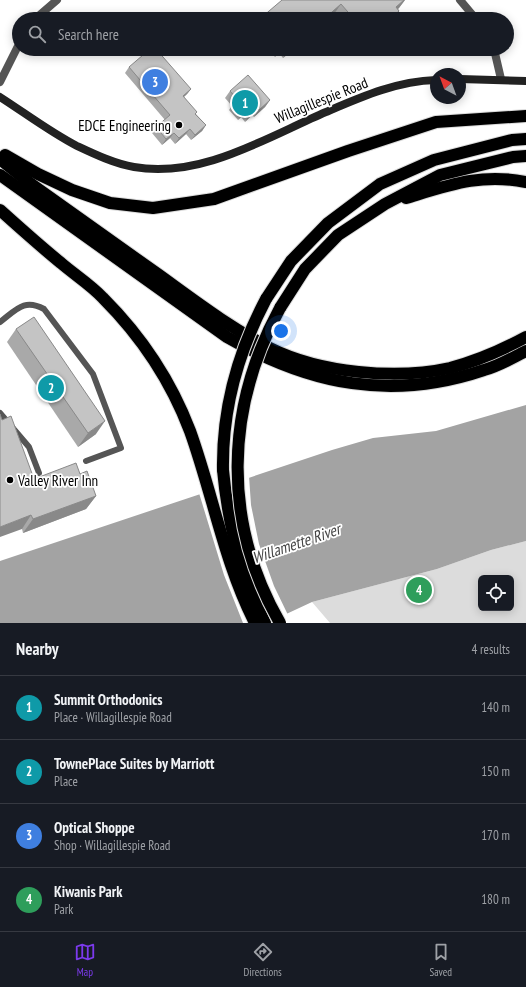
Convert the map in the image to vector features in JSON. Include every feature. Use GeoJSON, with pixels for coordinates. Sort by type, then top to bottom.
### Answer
{"type":"FeatureCollection","features":[{"type":"Feature","properties":{"kind":"highway"},"geometry":{"type":"LineString","coordinates":[[0,152],[38,174],[72,190],[110,203],[153,208],[214,199],[348,150],[436,122],[526,116]]}},
{"type":"Feature","properties":{"kind":"highway"},"geometry":{"type":"LineString","coordinates":[[265,623],[252,597],[234,543],[225,494],[222,452],[228,411],[236,373],[250,331],[266,299],[291,261],[328,223],[380,184],[434,160],[512,140],[526,139]]}},
{"type":"Feature","properties":{"kind":"highway"},"geometry":{"type":"LineString","coordinates":[[280,623],[259,578],[250,553],[242,522],[237,470],[239,430],[250,378],[259,352],[280,308],[305,269],[338,235],[385,204],[440,175],[513,157],[526,156]]}},
{"type":"Feature","properties":{"kind":"highway"},"geometry":{"type":"LineString","coordinates":[[0,159],[31,184],[227,323],[271,348],[305,360],[343,370],[406,373],[450,368],[491,354],[526,337]]}},
{"type":"Feature","properties":{"kind":"highway"},"geometry":{"type":"LineString","coordinates":[[0,175],[227,337],[252,352],[295,370],[341,382],[398,387],[445,382],[486,370],[526,351]]}},
{"type":"Feature","properties":{"kind":"highway"},"geometry":{"type":"LineString","coordinates":[[385,204],[448,184],[494,177],[526,182]]}},
{"type":"Feature","properties":{"kind":"highway"},"geometry":{"type":"LineString","coordinates":[[0,210],[35,242],[103,297],[138,337],[152,357],[170,387],[190,430],[234,575],[255,623]]}},
{"type":"Feature","properties":{"kind":"highway"},"geometry":{"type":"LineString","coordinates":[[0,218],[35,242]]}},
{"type":"Feature","properties":{"kind":"street"},"geometry":{"type":"LineString","coordinates":[[43,12],[57,0]]}},
{"type":"Feature","properties":{"kind":"street"},"geometry":{"type":"LineString","coordinates":[[460,0],[470,12]]}},
{"type":"Feature","properties":{"kind":"street"},"geometry":{"type":"LineString","coordinates":[[0,82],[13,56]]}},
{"type":"Feature","properties":{"kind":"street"},"geometry":{"type":"LineString","coordinates":[[496,56],[501,79]]}},
{"type":"Feature","properties":{"kind":"street"},"geometry":{"type":"LineString","coordinates":[[466,79],[526,81]]}},
{"type":"Feature","properties":{"kind":"street","name":"Willagillespie Road"},"geometry":{"type":"LineString","coordinates":[[0,97],[77,146],[134,167],[158,168],[194,165],[232,153],[350,101],[405,83],[430,81]]}},
{"type":"Feature","properties":{"kind":"lane"},"geometry":{"type":"LineString","coordinates":[[0,322],[26,304],[35,304],[44,309],[93,374],[121,448],[86,461]]}},
{"type":"Feature","properties":{"kind":"lane"},"geometry":{"type":"LineString","coordinates":[[0,413],[29,447],[39,473]]}},
{"type":"Feature","properties":{"kind":"shaded area"},"geometry":{"type":"Polygon","coordinates":[[[526,541],[526,623],[330,623],[312,602],[437,569],[491,550],[526,541]]]}},
{"type":"Feature","properties":{"kind":"water","name":"Willamette River"},"geometry":{"type":"Polygon","coordinates":[[[526,405],[526,541],[491,550],[437,569],[312,602],[267,623],[0,623],[0,561],[332,450],[373,438],[436,431],[526,405]]]}},
{"type":"Feature","properties":{"kind":"pier"},"geometry":{"type":"Polygon","coordinates":[[[249,476],[251,505],[259,544],[274,586],[288,615],[271,623],[243,623],[224,575],[199,493],[249,476]]]}},
{"type":"Feature","properties":{"kind":"building"},"geometry":{"type":"Polygon","coordinates":[[[282,0],[404,0],[396,7],[399,11],[398,12],[348,12],[341,4],[332,12],[268,12],[282,0]]]}},
{"type":"Feature","properties":{"kind":"building"},"geometry":{"type":"Polygon","coordinates":[[[142,56],[162,56],[191,89],[183,96],[197,112],[195,114],[206,125],[195,135],[190,129],[179,138],[174,133],[166,139],[156,127],[170,115],[129,67],[142,56]]]}},
{"type":"Feature","properties":{"kind":"building"},"geometry":{"type":"Polygon","coordinates":[[[248,75],[270,100],[259,110],[257,108],[250,114],[246,110],[243,113],[234,103],[238,100],[230,91],[248,75]]]}},
{"type":"Feature","properties":{"kind":"building"},"geometry":{"type":"Polygon","coordinates":[[[34,317],[105,421],[88,433],[16,329],[34,317]]]}},
{"type":"Feature","properties":{"kind":"building"},"geometry":{"type":"Polygon","coordinates":[[[0,414],[2,420],[11,416],[34,479],[76,463],[80,474],[87,471],[96,496],[33,519],[31,515],[0,527],[0,414]]]}},
{"type":"Feature","properties":{"kind":"place","name":"Optical Shoppe"},"geometry":{"type":"Point","coordinates":[155,82]}},
{"type":"Feature","properties":{"kind":"place","name":"Summit Orthodonics"},"geometry":{"type":"Point","coordinates":[245,103]}},
{"type":"Feature","properties":{"kind":"place","name":"EDCE Engineering"},"geometry":{"type":"Point","coordinates":[179,125]}},
{"type":"Feature","properties":{"kind":"place","name":"TownePlace Suites by Marriott"},"geometry":{"type":"Point","coordinates":[51,388]}},
{"type":"Feature","properties":{"kind":"place","name":"Valley River Inn"},"geometry":{"type":"Point","coordinates":[10,480]}},
{"type":"Feature","properties":{"kind":"place","name":"Kiwanis Park"},"geometry":{"type":"Point","coordinates":[419,590]}}]}
